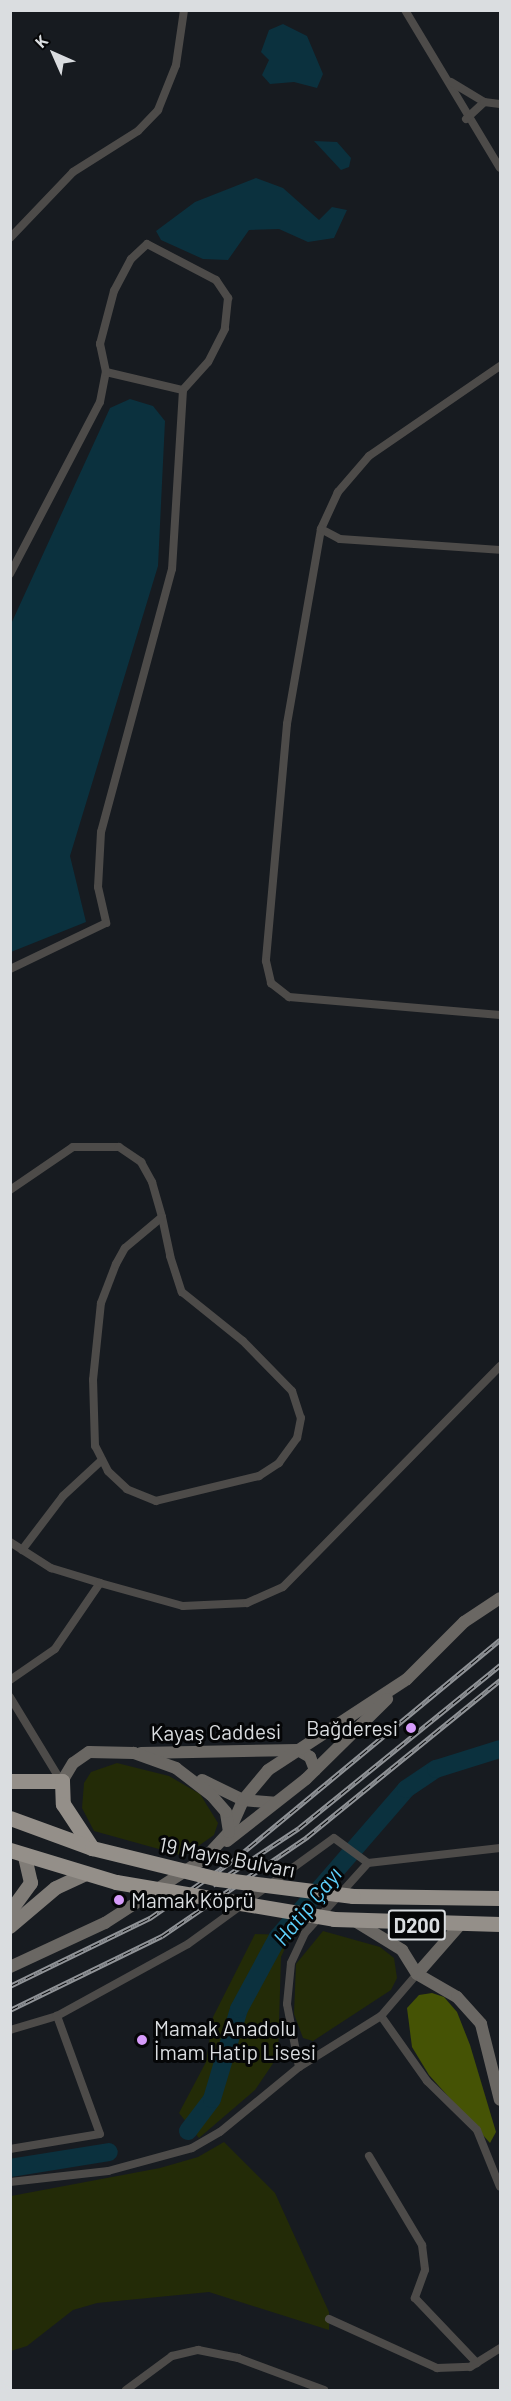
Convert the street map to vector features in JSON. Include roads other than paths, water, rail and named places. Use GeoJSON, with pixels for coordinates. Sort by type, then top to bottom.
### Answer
{"type":"FeatureCollection","features":[{"type":"Feature","properties":{"kind":"highway"},"geometry":{"type":"LineString","coordinates":[[10,1781],[62,1781],[63,1804],[92,1848]]}},
{"type":"Feature","properties":{"kind":"highway","name":"D200"},"geometry":{"type":"LineString","coordinates":[[10,1818],[92,1848]]}},
{"type":"Feature","properties":{"kind":"highway","name":"19 Mayıs Bulvarı"},"geometry":{"type":"LineString","coordinates":[[92,1848],[218,1879],[353,1896],[501,1898]]}},
{"type":"Feature","properties":{"kind":"highway","name":"D200"},"geometry":{"type":"LineString","coordinates":[[10,1850],[84,1875]]}},
{"type":"Feature","properties":{"kind":"highway","name":"19 Mayıs Bulvarı"},"geometry":{"type":"LineString","coordinates":[[84,1875],[358,1923],[459,1926],[501,1924]]}},
{"type":"Feature","properties":{"kind":"main road"},"geometry":{"type":"LineString","coordinates":[[10,1912],[31,1883],[25,1856]]}},
{"type":"Feature","properties":{"kind":"main road"},"geometry":{"type":"LineString","coordinates":[[10,1927],[56,1888],[84,1875]]}},
{"type":"Feature","properties":{"kind":"street"},"geometry":{"type":"LineString","coordinates":[[10,238],[73,172],[138,131],[158,110],[176,65],[184,10]]}},
{"type":"Feature","properties":{"kind":"street"},"geometry":{"type":"LineString","coordinates":[[405,10],[451,82],[466,119],[501,168]]}},
{"type":"Feature","properties":{"kind":"street"},"geometry":{"type":"LineString","coordinates":[[451,82],[484,102],[501,104]]}},
{"type":"Feature","properties":{"kind":"street"},"geometry":{"type":"LineString","coordinates":[[466,119],[484,102]]}},
{"type":"Feature","properties":{"kind":"street"},"geometry":{"type":"LineString","coordinates":[[10,574],[100,402],[106,372],[100,344],[114,291],[131,259],[147,244],[216,280],[228,298],[225,329],[208,362],[183,390],[172,569],[101,832],[98,887],[106,923],[10,969]]}},
{"type":"Feature","properties":{"kind":"street"},"geometry":{"type":"LineString","coordinates":[[501,366],[369,456],[338,492],[321,529],[287,724],[266,961],[271,982],[300,999],[501,1015]]}},
{"type":"Feature","properties":{"kind":"street"},"geometry":{"type":"LineString","coordinates":[[106,372],[183,390]]}},
{"type":"Feature","properties":{"kind":"street"},"geometry":{"type":"LineString","coordinates":[[321,529],[340,539],[501,550]]}},
{"type":"Feature","properties":{"kind":"street"},"geometry":{"type":"LineString","coordinates":[[10,1190],[72,1147],[119,1147],[141,1162],[162,1217],[182,1292],[243,1341],[292,1391],[301,1418],[297,1438],[279,1463],[259,1476],[156,1501],[127,1489],[102,1460],[95,1446],[93,1380],[101,1304],[125,1248],[162,1217]]}},
{"type":"Feature","properties":{"kind":"street"},"geometry":{"type":"LineString","coordinates":[[10,1542],[51,1568],[183,1606],[247,1603],[283,1587],[501,1366]]}},
{"type":"Feature","properties":{"kind":"street"},"geometry":{"type":"LineString","coordinates":[[22,1550],[63,1496],[102,1460]]}},
{"type":"Feature","properties":{"kind":"street"},"geometry":{"type":"LineString","coordinates":[[10,1680],[55,1649],[100,1583]]}},
{"type":"Feature","properties":{"kind":"street","name":"Kayaş Caddesi"},"geometry":{"type":"LineString","coordinates":[[10,1967],[105,1923],[221,1845],[230,1833],[243,1800],[268,1770],[407,1679],[464,1622],[501,1598]]}},
{"type":"Feature","properties":{"kind":"street"},"geometry":{"type":"LineString","coordinates":[[221,1845],[315,1770],[407,1679]]}},
{"type":"Feature","properties":{"kind":"street"},"geometry":{"type":"LineString","coordinates":[[10,1697],[62,1781]]}},
{"type":"Feature","properties":{"kind":"street","name":"Kayaş Caddesi"},"geometry":{"type":"LineString","coordinates":[[62,1781],[73,1763],[89,1752],[298,1750],[310,1757],[315,1770]]}},
{"type":"Feature","properties":{"kind":"street","name":"Kayaş Caddesi"},"geometry":{"type":"LineString","coordinates":[[134,1753],[176,1768],[226,1812],[230,1833]]}},
{"type":"Feature","properties":{"kind":"street"},"geometry":{"type":"LineString","coordinates":[[176,1768],[243,1800],[275,1803]]}},
{"type":"Feature","properties":{"kind":"street"},"geometry":{"type":"LineString","coordinates":[[10,2030],[57,2016],[188,1944],[334,1838],[368,1863]]}},
{"type":"Feature","properties":{"kind":"street"},"geometry":{"type":"LineString","coordinates":[[298,2067],[287,2004],[291,1963],[305,1933],[368,1863],[501,1848]]}},
{"type":"Feature","properties":{"kind":"street"},"geometry":{"type":"LineString","coordinates":[[358,1923],[402,1950],[417,1974],[457,1997],[481,2024],[501,2100]]}},
{"type":"Feature","properties":{"kind":"street"},"geometry":{"type":"LineString","coordinates":[[10,2182],[108,2171],[192,2148],[220,2132],[298,2067],[381,2016],[459,1926]]}},
{"type":"Feature","properties":{"kind":"street"},"geometry":{"type":"LineString","coordinates":[[10,2149],[100,2134],[57,2016]]}},
{"type":"Feature","properties":{"kind":"street"},"geometry":{"type":"LineString","coordinates":[[381,2016],[427,2081],[477,2130],[501,2187]]}},
{"type":"Feature","properties":{"kind":"street"},"geometry":{"type":"LineString","coordinates":[[369,2156],[422,2245],[425,2270],[415,2298],[477,2363]]}},
{"type":"Feature","properties":{"kind":"street"},"geometry":{"type":"LineString","coordinates":[[329,2319],[437,2368],[477,2363],[501,2348]]}},
{"type":"Feature","properties":{"kind":"street"},"geometry":{"type":"LineString","coordinates":[[126,2391],[172,2356],[198,2350],[238,2358],[324,2391]]}},
{"type":"Feature","properties":{"kind":"water"},"geometry":{"type":"Polygon","coordinates":[[[283,24],[307,36],[323,74],[317,88],[294,82],[270,84],[262,75],[269,60],[261,52],[269,30],[283,24]]]}},
{"type":"Feature","properties":{"kind":"water"},"geometry":{"type":"Polygon","coordinates":[[[314,141],[337,142],[351,158],[349,167],[341,170],[314,141]]]}},
{"type":"Feature","properties":{"kind":"water"},"geometry":{"type":"Polygon","coordinates":[[[256,178],[283,188],[319,220],[332,207],[347,210],[334,238],[308,242],[279,229],[249,230],[228,260],[203,259],[161,240],[156,231],[195,202],[256,178]]]}},
{"type":"Feature","properties":{"kind":"water"},"geometry":{"type":"Polygon","coordinates":[[[130,399],[153,406],[165,421],[158,566],[70,856],[86,922],[11,952],[11,624],[110,408],[130,399]]]}},
{"type":"Feature","properties":{"kind":"waterway","name":"Hatip Çayı"},"geometry":{"type":"LineString","coordinates":[[188,2131],[212,2099],[239,2009],[278,1937],[406,1789],[436,1769],[500,1749]]}},
{"type":"Feature","properties":{"kind":"waterway","name":"Hatip Çayı"},"geometry":{"type":"LineString","coordinates":[[10,2168],[109,2152]]}},
{"type":"Feature","properties":{"kind":"railway"},"geometry":{"type":"LineString","coordinates":[[10,1986],[150,1918],[235,1859],[500,1640]]}},
{"type":"Feature","properties":{"kind":"railway"},"geometry":{"type":"LineString","coordinates":[[213,1885],[299,1828],[500,1665]]}},
{"type":"Feature","properties":{"kind":"railway"},"geometry":{"type":"LineString","coordinates":[[10,2010],[162,1936],[307,1837],[500,1680]]}},
{"type":"Feature","properties":{"kind":"place","name":"Bağderesi"},"geometry":{"type":"Point","coordinates":[411,1728]}},
{"type":"Feature","properties":{"kind":"place","name":"Mamak Köprü"},"geometry":{"type":"Point","coordinates":[119,1900]}},
{"type":"Feature","properties":{"kind":"place","name":"Mamak Anadolu İmam Hatip Lisesi"},"geometry":{"type":"Point","coordinates":[142,2040]}}]}
